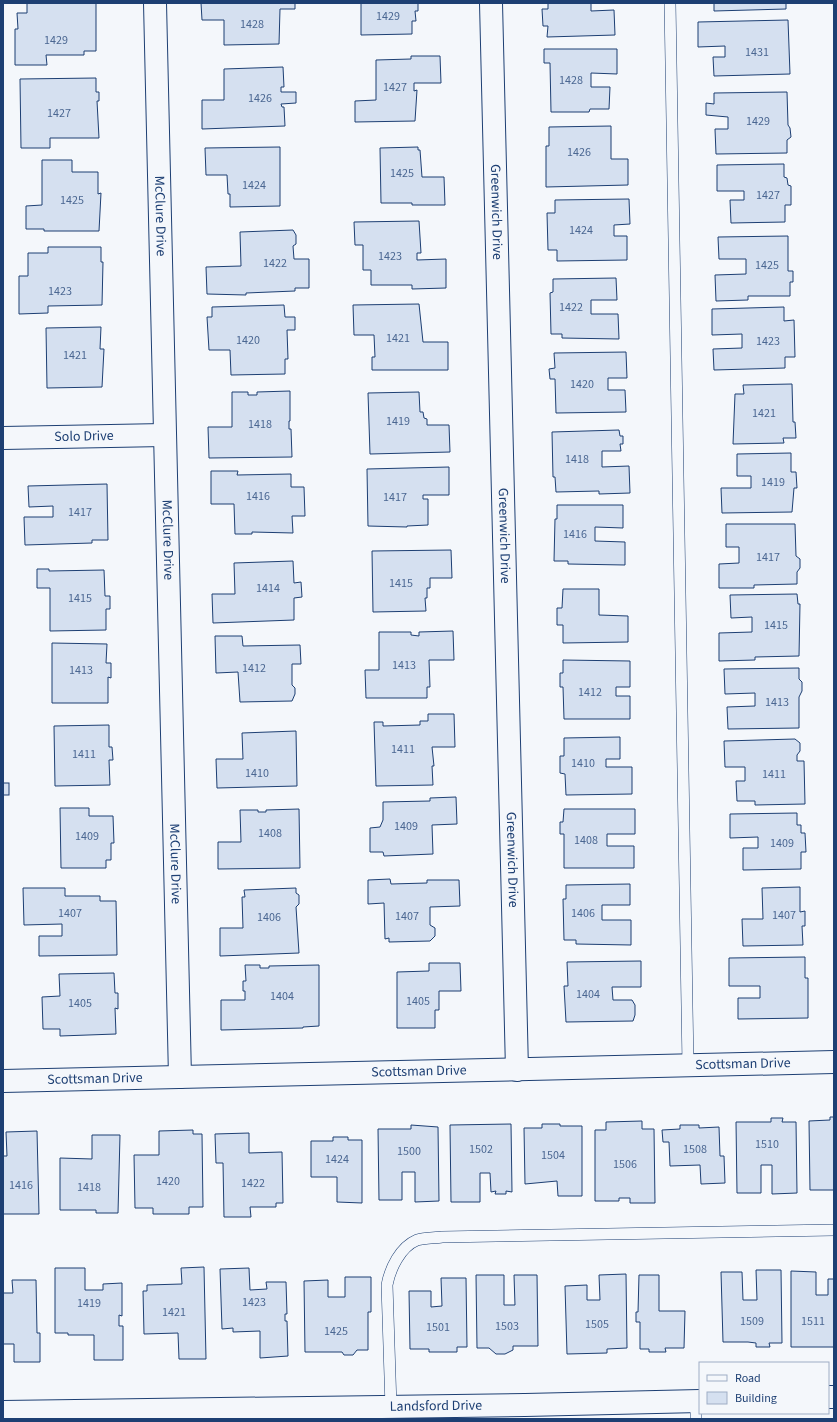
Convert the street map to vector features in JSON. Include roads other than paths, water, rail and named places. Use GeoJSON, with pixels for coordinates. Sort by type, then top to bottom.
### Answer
{"type":"FeatureCollection","features":[{"type":"Feature","properties":{"kind":"street","name":"McClure Drive"},"geometry":{"type":"LineString","coordinates":[[155,3],[180,1078]]}},
{"type":"Feature","properties":{"kind":"street","name":"Greenwich Drive"},"geometry":{"type":"LineString","coordinates":[[491,3],[517,1070]]}},
{"type":"Feature","properties":{"kind":"street","name":"Solo Drive"},"geometry":{"type":"LineString","coordinates":[[3,438],[164,435]]}},
{"type":"Feature","properties":{"kind":"street","name":"Scottsman Drive"},"geometry":{"type":"LineString","coordinates":[[3,1081],[834,1062]]}},
{"type":"Feature","properties":{"kind":"street","name":"Landsford Drive"},"geometry":{"type":"LineString","coordinates":[[6,1415],[191,1414],[391,1407],[525,1412],[697,1407]]}},
{"type":"Feature","properties":{"kind":"lane"},"geometry":{"type":"LineString","coordinates":[[670,3],[688,1065]]}},
{"type":"Feature","properties":{"kind":"lane"},"geometry":{"type":"LineString","coordinates":[[391,1407],[387,1286],[390,1271],[396,1260],[417,1240],[442,1237],[834,1230]]}}]}
